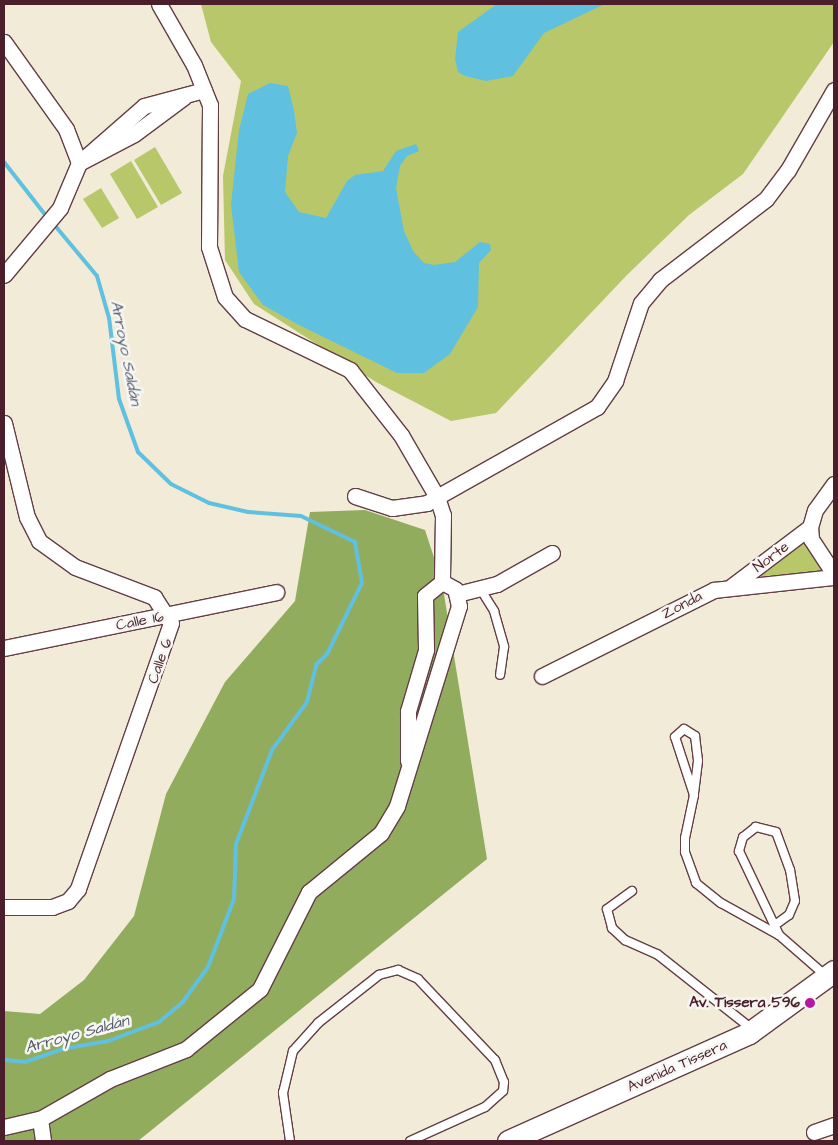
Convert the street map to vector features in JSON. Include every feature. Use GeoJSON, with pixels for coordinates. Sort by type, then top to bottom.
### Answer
{"type":"FeatureCollection","features":[{"type":"Feature","properties":{"kind":"main road","name":"Avenida Tissera"},"geometry":{"type":"LineString","coordinates":[[508,1141],[753,1030],[827,979]]}},
{"type":"Feature","properties":{"kind":"street"},"geometry":{"type":"LineString","coordinates":[[159,4],[204,90],[211,115],[209,247],[225,297],[245,319],[350,370],[401,435],[437,496],[443,515],[442,582],[425,596],[422,617],[427,632],[408,711],[408,762]]}},
{"type":"Feature","properties":{"kind":"street"},"geometry":{"type":"LineString","coordinates":[[4,42],[66,129],[79,163]]}},
{"type":"Feature","properties":{"kind":"street"},"geometry":{"type":"LineString","coordinates":[[4,275],[60,208],[79,163],[144,106],[204,90]]}},
{"type":"Feature","properties":{"kind":"street"},"geometry":{"type":"LineString","coordinates":[[355,496],[392,508],[427,503],[597,406],[615,381],[641,303],[660,280],[766,199],[788,170],[834,90]]}},
{"type":"Feature","properties":{"kind":"street"},"geometry":{"type":"LineString","coordinates":[[4,424],[27,517],[39,541],[75,567],[154,597],[169,615]]}},
{"type":"Feature","properties":{"kind":"street"},"geometry":{"type":"LineString","coordinates":[[834,484],[815,510],[810,527],[811,539],[834,575]]}},
{"type":"Feature","properties":{"kind":"street","name":"Norte"},"geometry":{"type":"LineString","coordinates":[[731,586],[810,527]]}},
{"type":"Feature","properties":{"kind":"street"},"geometry":{"type":"LineString","coordinates":[[457,594],[482,590],[552,553]]}},
{"type":"Feature","properties":{"kind":"street","name":"Zonda"},"geometry":{"type":"LineString","coordinates":[[542,676],[699,595],[731,586],[834,575]]}},
{"type":"Feature","properties":{"kind":"street"},"geometry":{"type":"LineString","coordinates":[[4,1127],[40,1119],[110,1079],[186,1049],[243,1006],[270,976],[310,892],[364,850],[389,822],[451,636],[457,594],[452,585],[442,582]]}},
{"type":"Feature","properties":{"kind":"street","name":"Calle 16"},"geometry":{"type":"LineString","coordinates":[[4,648],[276,592]]}},
{"type":"Feature","properties":{"kind":"street","name":"Calle 6"},"geometry":{"type":"LineString","coordinates":[[4,907],[52,907],[68,901],[78,889],[169,638],[169,615]]}},
{"type":"Feature","properties":{"kind":"street"},"geometry":{"type":"LineString","coordinates":[[427,632],[439,639],[451,636]]}},
{"type":"Feature","properties":{"kind":"street"},"geometry":{"type":"LineString","coordinates":[[40,1119],[43,1141]]}},
{"type":"Feature","properties":{"kind":"street"},"geometry":{"type":"LineString","coordinates":[[814,1132],[834,1125]]}},
{"type":"Feature","properties":{"kind":"lane"},"geometry":{"type":"LineString","coordinates":[[482,590],[494,611],[504,647],[500,675]]}},
{"type":"Feature","properties":{"kind":"lane"},"geometry":{"type":"LineString","coordinates":[[694,795],[675,737],[684,729],[695,736],[694,795],[685,852],[696,883],[721,903],[779,935],[827,979]]}},
{"type":"Feature","properties":{"kind":"lane"},"geometry":{"type":"LineString","coordinates":[[774,925],[789,915],[795,901],[790,870],[776,832],[756,827],[743,837],[738,851],[774,925],[779,935]]}},
{"type":"Feature","properties":{"kind":"lane"},"geometry":{"type":"LineString","coordinates":[[632,891],[607,909],[612,928],[626,940],[657,954],[753,1030]]}},
{"type":"Feature","properties":{"kind":"lane"},"geometry":{"type":"LineString","coordinates":[[290,1141],[283,1093],[293,1051],[318,1023],[371,981],[398,970],[418,979],[489,1053],[504,1082],[503,1091],[484,1107],[410,1141]]}},
{"type":"Feature","properties":{"kind":"green space"},"geometry":{"type":"Polygon","coordinates":[[[201,4],[834,4],[834,42],[743,174],[689,215],[627,275],[496,413],[451,421],[376,382],[254,304],[225,260],[223,176],[241,81],[211,42],[201,4]]]}},
{"type":"Feature","properties":{"kind":"green space"},"geometry":{"type":"Polygon","coordinates":[[[155,147],[182,193],[161,205],[134,160],[155,147]]]}},
{"type":"Feature","properties":{"kind":"green space"},"geometry":{"type":"Polygon","coordinates":[[[131,161],[158,207],[137,219],[110,174],[131,161]]]}},
{"type":"Feature","properties":{"kind":"green space"},"geometry":{"type":"Polygon","coordinates":[[[101,188],[119,218],[102,228],[83,199],[101,188]]]}},
{"type":"Feature","properties":{"kind":"green space"},"geometry":{"type":"Polygon","coordinates":[[[365,510],[425,530],[442,582],[487,859],[138,1141],[4,1141],[4,1011],[40,1014],[84,980],[134,916],[166,794],[225,682],[295,601],[310,512],[365,510]]]}},
{"type":"Feature","properties":{"kind":"green space"},"geometry":{"type":"Polygon","coordinates":[[[803,538],[825,571],[753,577],[803,538]]]}},
{"type":"Feature","properties":{"kind":"water"},"geometry":{"type":"Polygon","coordinates":[[[497,4],[605,4],[544,33],[513,76],[486,81],[465,76],[458,72],[455,59],[458,32],[497,4]]]}},
{"type":"Feature","properties":{"kind":"water"},"geometry":{"type":"Polygon","coordinates":[[[270,83],[288,86],[294,110],[297,133],[288,156],[285,192],[299,212],[326,218],[347,181],[355,175],[383,171],[396,151],[416,144],[419,151],[407,156],[400,166],[396,188],[404,231],[413,251],[424,263],[434,265],[455,262],[480,242],[490,244],[491,250],[479,263],[478,307],[450,354],[424,373],[397,373],[297,324],[263,305],[239,272],[231,205],[239,130],[248,94],[270,83]]]}},
{"type":"Feature","properties":{"kind":"waterway","name":"Arroyo Saldán"},"geometry":{"type":"LineString","coordinates":[[4,162],[47,217]]}},
{"type":"Feature","properties":{"kind":"waterway","name":"Arroyo Saldán"},"geometry":{"type":"LineString","coordinates":[[4,1060],[25,1062],[62,1049],[108,1041],[159,1022],[182,1003],[208,967],[234,899],[236,844],[272,750],[307,702],[316,665],[327,654],[362,583],[355,542],[301,516],[248,512],[209,503],[171,484],[138,452],[119,399],[109,318],[97,276],[52,222]]}},
{"type":"Feature","properties":{"kind":"place","name":"Av. Tissera 596"},"geometry":{"type":"Point","coordinates":[810,1003]}}]}
